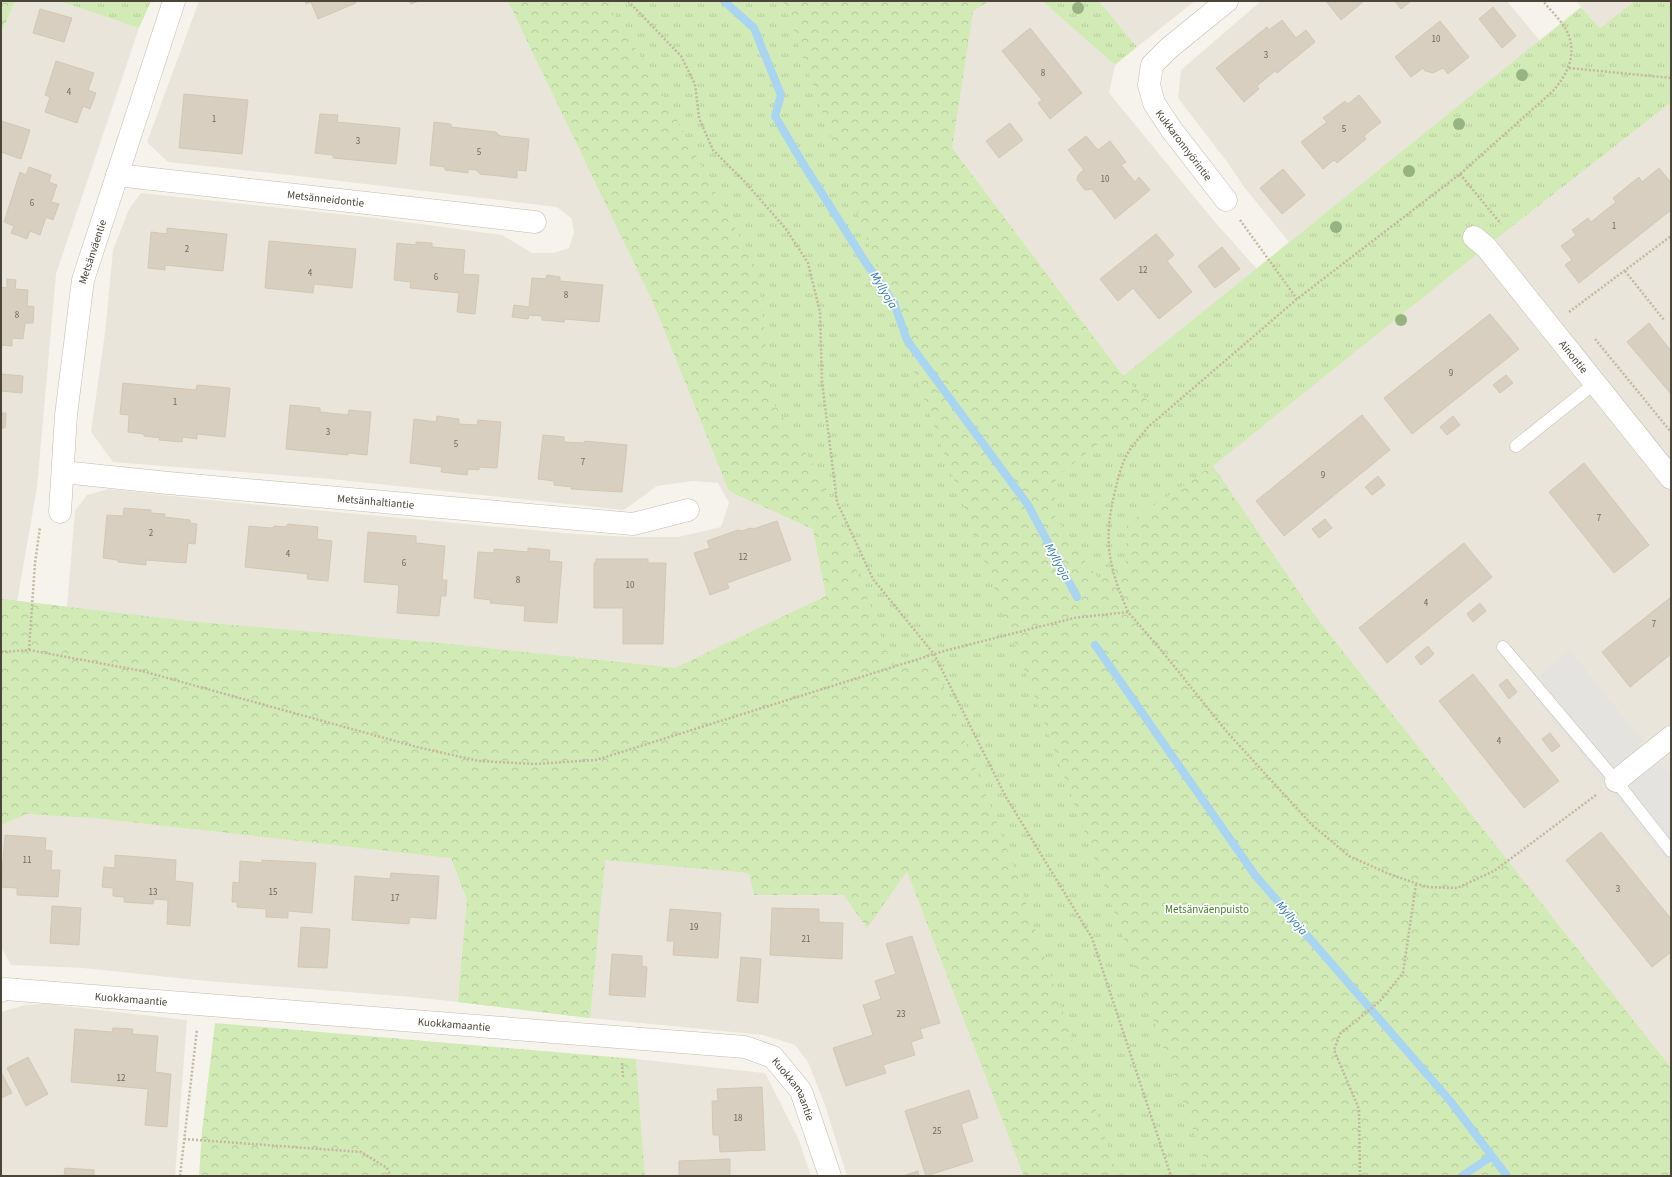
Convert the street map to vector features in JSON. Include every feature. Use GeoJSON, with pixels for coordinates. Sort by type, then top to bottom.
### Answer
{"type":"FeatureCollection","features":[{"type":"Feature","properties":{"kind":"street","name":"Metsänväentie"},"geometry":{"type":"LineString","coordinates":[[60,512],[66,416],[83,280],[174,1]]}},
{"type":"Feature","properties":{"kind":"street","name":"Kukkaronnyörintie"},"geometry":{"type":"LineString","coordinates":[[1226,200],[1166,123],[1154,103],[1149,85],[1152,65],[1169,48],[1227,1]]}},
{"type":"Feature","properties":{"kind":"street","name":"Metsänneidontie"},"geometry":{"type":"LineString","coordinates":[[117,175],[535,222]]}},
{"type":"Feature","properties":{"kind":"street","name":"Ainontie"},"geometry":{"type":"LineString","coordinates":[[1474,237],[1486,247],[1595,383],[1669,470]]}},
{"type":"Feature","properties":{"kind":"street","name":"Metsänhaltiantie"},"geometry":{"type":"LineString","coordinates":[[63,472],[168,483],[633,524],[688,510]]}},
{"type":"Feature","properties":{"kind":"street"},"geometry":{"type":"LineString","coordinates":[[1616,781],[1671,737]]}},
{"type":"Feature","properties":{"kind":"street","name":"Kuokkamaantie"},"geometry":{"type":"LineString","coordinates":[[1,991],[5,989],[745,1047],[773,1057],[801,1091],[830,1176]]}},
{"type":"Feature","properties":{"kind":"lane"},"geometry":{"type":"LineString","coordinates":[[1516,446],[1595,383]]}},
{"type":"Feature","properties":{"kind":"lane"},"geometry":{"type":"LineString","coordinates":[[1503,647],[1616,781],[1671,851]]}},
{"type":"Feature","properties":{"kind":"path"},"geometry":{"type":"LineString","coordinates":[[628,1],[681,56],[695,84],[699,118],[713,150],[786,228],[808,263],[820,312],[822,382],[837,502],[873,579],[934,654],[1006,797],[1092,938],[1171,1176]]}},
{"type":"Feature","properties":{"kind":"path"},"geometry":{"type":"LineString","coordinates":[[1544,1],[1568,33],[1571,49],[1569,68],[1564,79],[1553,91],[1460,174],[1297,299],[1148,427],[1129,452],[1118,478],[1110,513],[1108,548],[1115,582],[1128,612],[1161,650],[1227,732],[1312,825],[1349,856],[1387,873],[1426,887],[1457,888],[1494,871],[1616,781]]}},
{"type":"Feature","properties":{"kind":"path"},"geometry":{"type":"LineString","coordinates":[[1569,68],[1671,78]]}},
{"type":"Feature","properties":{"kind":"path"},"geometry":{"type":"LineString","coordinates":[[1226,200],[1297,299]]}},
{"type":"Feature","properties":{"kind":"path"},"geometry":{"type":"LineString","coordinates":[[1549,326],[1671,236]]}},
{"type":"Feature","properties":{"kind":"path"},"geometry":{"type":"LineString","coordinates":[[1625,271],[1664,320]]}},
{"type":"Feature","properties":{"kind":"path"},"geometry":{"type":"LineString","coordinates":[[1,652],[29,650],[142,671],[417,747],[479,761],[534,764],[596,760],[934,654],[1074,618],[1128,612]]}},
{"type":"Feature","properties":{"kind":"path"},"geometry":{"type":"LineString","coordinates":[[1360,1176],[1359,1109],[1334,1050],[1340,1034],[1345,1028],[1380,1001],[1403,973],[1416,884]]}},
{"type":"Feature","properties":{"kind":"path"},"geometry":{"type":"LineString","coordinates":[[180,1176],[200,1005]]}},
{"type":"Feature","properties":{"kind":"path"},"geometry":{"type":"LineString","coordinates":[[184,1139],[361,1152],[387,1168],[391,1176]]}},
{"type":"Feature","properties":{"kind":"shaded area"},"geometry":{"type":"Polygon","coordinates":[[[15,1],[59,1],[139,28],[56,274],[37,487],[17,602],[1,599],[1,34],[15,1]]]}},
{"type":"Feature","properties":{"kind":"shaded area"},"geometry":{"type":"Polygon","coordinates":[[[199,1],[508,1],[653,302],[729,491],[813,529],[826,596],[675,668],[440,643],[187,621],[67,607],[75,511],[87,495],[109,489],[228,502],[576,534],[633,537],[678,537],[721,527],[729,503],[718,483],[693,481],[657,486],[624,510],[331,479],[113,462],[91,432],[105,333],[113,250],[129,209],[141,193],[376,218],[502,235],[532,253],[553,253],[569,248],[574,233],[572,219],[557,207],[168,162],[147,142],[199,1]]]}},
{"type":"Feature","properties":{"kind":"shaded area"},"geometry":{"type":"Polygon","coordinates":[[[989,1],[1042,1],[1115,65],[1109,93],[1214,221],[1257,269],[1123,376],[952,148],[973,11],[989,1]]]}},
{"type":"Feature","properties":{"kind":"shaded area"},"geometry":{"type":"Polygon","coordinates":[[[1099,1],[1195,1],[1137,47],[1099,1]]]}},
{"type":"Feature","properties":{"kind":"shaded area"},"geometry":{"type":"Polygon","coordinates":[[[1261,1],[1507,1],[1540,41],[1289,242],[1244,187],[1228,163],[1178,98],[1181,70],[1261,1]]]}},
{"type":"Feature","properties":{"kind":"shaded area"},"geometry":{"type":"Polygon","coordinates":[[[1576,1],[1635,1],[1600,28],[1576,1]]]}},
{"type":"Feature","properties":{"kind":"shaded area"},"geometry":{"type":"Polygon","coordinates":[[[1669,104],[1671,106],[1671,1068],[1315,616],[1212,466],[1486,247],[1669,104]]]}},
{"type":"Feature","properties":{"kind":"shaded area"},"geometry":{"type":"Polygon","coordinates":[[[1569,649],[1671,777],[1671,865],[1527,688],[1569,649]]]}},
{"type":"Feature","properties":{"kind":"shaded area"},"geometry":{"type":"Polygon","coordinates":[[[26,814],[95,818],[451,858],[467,901],[458,1002],[206,981],[83,968],[11,965],[1,947],[1,825],[26,814]]]}},
{"type":"Feature","properties":{"kind":"shaded area"},"geometry":{"type":"Polygon","coordinates":[[[605,860],[749,873],[754,895],[844,895],[907,871],[1024,1176],[847,1176],[825,1105],[808,1062],[795,1045],[763,1035],[590,1018],[605,860]]]}},
{"type":"Feature","properties":{"kind":"shaded area"},"geometry":{"type":"Polygon","coordinates":[[[46,1004],[187,1020],[175,1176],[1,1176],[1,1012],[25,1005],[46,1004]]]}},
{"type":"Feature","properties":{"kind":"shaded area"},"geometry":{"type":"Polygon","coordinates":[[[636,1059],[765,1073],[798,1138],[811,1176],[645,1176],[636,1059]]]}},
{"type":"Feature","properties":{"kind":"green space"},"geometry":{"type":"Polygon","coordinates":[[[1,1],[15,1],[1,34],[1,1]]]}},
{"type":"Feature","properties":{"kind":"green space"},"geometry":{"type":"Polygon","coordinates":[[[59,1],[151,1],[139,28],[59,1]]]}},
{"type":"Feature","properties":{"kind":"green space","name":"Metsänväenpuisto"},"geometry":{"type":"Polygon","coordinates":[[[508,1],[989,1],[973,11],[952,148],[1123,376],[1581,7],[1600,28],[1635,1],[1671,1],[1671,106],[1669,104],[1486,247],[1213,466],[1315,616],[1671,1068],[1671,1176],[1024,1176],[907,871],[867,928],[844,895],[754,895],[749,873],[605,860],[590,1018],[458,1002],[467,900],[451,858],[95,818],[26,814],[1,825],[1,599],[187,621],[440,643],[675,668],[826,596],[813,529],[729,491],[653,302],[508,1]]]}},
{"type":"Feature","properties":{"kind":"green space"},"geometry":{"type":"Polygon","coordinates":[[[508,1],[606,1],[654,78],[758,271],[771,399],[823,480],[893,667],[934,654],[942,682],[1017,875],[1118,1176],[1024,1176],[907,871],[867,928],[844,895],[754,895],[749,873],[605,860],[590,1018],[458,1002],[467,900],[451,858],[95,818],[26,814],[1,825],[1,599],[187,621],[440,643],[675,668],[826,596],[813,529],[729,491],[653,302],[508,1]]]}},
{"type":"Feature","properties":{"kind":"green space"},"geometry":{"type":"Polygon","coordinates":[[[783,1],[989,1],[973,11],[952,148],[1123,376],[1150,403],[1056,477],[1054,514],[1071,542],[1098,578],[1125,564],[1127,553],[1127,524],[1212,466],[1315,616],[1671,1068],[1671,1176],[1210,1176],[1102,879],[917,380],[783,1]]]}},
{"type":"Feature","properties":{"kind":"green space"},"geometry":{"type":"Polygon","coordinates":[[[1042,1],[1099,1],[1137,47],[1115,65],[1042,1]]]}},
{"type":"Feature","properties":{"kind":"green space"},"geometry":{"type":"Polygon","coordinates":[[[215,1023],[636,1059],[645,1176],[199,1176],[202,1131],[215,1023]]]}},
{"type":"Feature","properties":{"kind":"building"},"geometry":{"type":"Polygon","coordinates":[[[305,1],[355,1],[356,3],[318,19],[311,2],[306,4],[305,1]]]}},
{"type":"Feature","properties":{"kind":"building"},"geometry":{"type":"Polygon","coordinates":[[[409,1],[419,1],[411,4],[409,1]]]}},
{"type":"Feature","properties":{"kind":"building"},"geometry":{"type":"Polygon","coordinates":[[[1326,1],[1364,1],[1341,20],[1326,1]]]}},
{"type":"Feature","properties":{"kind":"building"},"geometry":{"type":"Polygon","coordinates":[[[1395,1],[1411,1],[1401,9],[1395,1]]]}},
{"type":"Feature","properties":{"kind":"building"},"geometry":{"type":"Polygon","coordinates":[[[1493,7],[1516,36],[1502,48],[1479,19],[1493,7]]]}},
{"type":"Feature","properties":{"kind":"building"},"geometry":{"type":"Polygon","coordinates":[[[40,9],[72,18],[64,42],[33,33],[40,9]]]}},
{"type":"Feature","properties":{"kind":"building"},"geometry":{"type":"Polygon","coordinates":[[[1282,20],[1296,38],[1306,30],[1315,42],[1277,73],[1275,71],[1257,86],[1259,89],[1244,102],[1216,68],[1267,27],[1269,30],[1282,20]]]}},
{"type":"Feature","properties":{"kind":"building"},"geometry":{"type":"Polygon","coordinates":[[[1440,21],[1469,57],[1448,74],[1443,68],[1433,73],[1425,71],[1423,68],[1411,77],[1395,57],[1440,21]]]}},
{"type":"Feature","properties":{"kind":"building"},"geometry":{"type":"Polygon","coordinates":[[[1030,28],[1082,93],[1050,119],[1038,103],[1042,100],[1002,51],[1030,28]]]}},
{"type":"Feature","properties":{"kind":"building"},"geometry":{"type":"Polygon","coordinates":[[[56,61],[94,73],[88,90],[96,93],[90,109],[83,106],[77,123],[45,112],[50,97],[45,95],[56,61]]]}},
{"type":"Feature","properties":{"kind":"building"},"geometry":{"type":"Polygon","coordinates":[[[184,94],[248,100],[242,154],[179,148],[184,94]]]}},
{"type":"Feature","properties":{"kind":"building"},"geometry":{"type":"Polygon","coordinates":[[[1359,95],[1381,122],[1364,136],[1366,139],[1337,163],[1334,160],[1323,169],[1301,142],[1327,122],[1323,118],[1345,101],[1348,104],[1359,95]]]}},
{"type":"Feature","properties":{"kind":"building"},"geometry":{"type":"Polygon","coordinates":[[[320,114],[338,115],[337,122],[400,128],[396,164],[333,158],[333,155],[315,153],[320,114]]]}},
{"type":"Feature","properties":{"kind":"building"},"geometry":{"type":"Polygon","coordinates":[[[1,121],[30,130],[21,159],[1,152],[1,121]]]}},
{"type":"Feature","properties":{"kind":"building"},"geometry":{"type":"Polygon","coordinates":[[[434,122],[451,124],[451,127],[496,132],[500,136],[529,139],[526,171],[517,170],[517,178],[480,174],[476,170],[468,169],[468,173],[445,170],[445,167],[430,165],[434,122]]]}},
{"type":"Feature","properties":{"kind":"building"},"geometry":{"type":"Polygon","coordinates":[[[1010,123],[1023,140],[999,158],[986,141],[1010,123]]]}},
{"type":"Feature","properties":{"kind":"building"},"geometry":{"type":"Polygon","coordinates":[[[1086,136],[1098,150],[1110,141],[1126,162],[1121,165],[1135,182],[1139,177],[1150,190],[1115,219],[1092,189],[1085,190],[1077,180],[1078,175],[1084,170],[1068,150],[1086,136]]]}},
{"type":"Feature","properties":{"kind":"building"},"geometry":{"type":"Polygon","coordinates":[[[29,167],[51,175],[49,182],[57,185],[51,202],[59,204],[53,220],[46,217],[40,235],[30,231],[27,239],[11,233],[14,226],[4,222],[20,172],[26,175],[29,167]]]}},
{"type":"Feature","properties":{"kind":"building"},"geometry":{"type":"Polygon","coordinates":[[[1659,168],[1671,183],[1671,210],[1579,283],[1565,265],[1572,260],[1561,246],[1576,235],[1572,230],[1588,218],[1591,222],[1616,202],[1613,198],[1639,177],[1642,182],[1659,168]]]}},
{"type":"Feature","properties":{"kind":"building"},"geometry":{"type":"Polygon","coordinates":[[[1283,169],[1305,195],[1282,214],[1260,188],[1283,169]]]}},
{"type":"Feature","properties":{"kind":"building"},"geometry":{"type":"Polygon","coordinates":[[[167,228],[227,234],[223,271],[165,265],[165,270],[148,268],[151,232],[167,234],[167,228]]]}},
{"type":"Feature","properties":{"kind":"building"},"geometry":{"type":"Polygon","coordinates":[[[1156,234],[1174,255],[1167,261],[1192,292],[1159,319],[1133,288],[1118,301],[1100,279],[1156,234]]]}},
{"type":"Feature","properties":{"kind":"building"},"geometry":{"type":"Polygon","coordinates":[[[269,241],[356,249],[352,288],[314,284],[313,293],[265,288],[269,241]]]}},
{"type":"Feature","properties":{"kind":"building"},"geometry":{"type":"Polygon","coordinates":[[[416,242],[432,243],[432,247],[465,250],[463,274],[479,275],[475,314],[457,312],[459,293],[410,288],[411,282],[394,280],[397,243],[416,245],[416,242]]]}},
{"type":"Feature","properties":{"kind":"building"},"geometry":{"type":"Polygon","coordinates":[[[1222,247],[1240,269],[1215,288],[1198,266],[1222,247]]]}},
{"type":"Feature","properties":{"kind":"building"},"geometry":{"type":"Polygon","coordinates":[[[547,275],[560,277],[560,281],[603,285],[599,322],[565,319],[564,322],[542,320],[542,316],[529,315],[528,319],[512,317],[514,305],[529,307],[532,278],[546,279],[547,275]]]}},
{"type":"Feature","properties":{"kind":"building"},"geometry":{"type":"Polygon","coordinates":[[[7,279],[16,280],[15,289],[28,290],[27,306],[34,307],[33,323],[25,323],[23,339],[12,338],[12,346],[1,345],[1,287],[7,288],[7,279]]]}},
{"type":"Feature","properties":{"kind":"building"},"geometry":{"type":"Polygon","coordinates":[[[1490,314],[1519,349],[1412,434],[1384,398],[1490,314]]]}},
{"type":"Feature","properties":{"kind":"building"},"geometry":{"type":"Polygon","coordinates":[[[1649,323],[1671,351],[1671,394],[1627,342],[1649,323]]]}},
{"type":"Feature","properties":{"kind":"building"},"geometry":{"type":"Polygon","coordinates":[[[1,374],[23,376],[22,393],[1,391],[1,374]]]}},
{"type":"Feature","properties":{"kind":"building"},"geometry":{"type":"Polygon","coordinates":[[[1506,375],[1513,383],[1500,393],[1493,385],[1506,375]]]}},
{"type":"Feature","properties":{"kind":"building"},"geometry":{"type":"Polygon","coordinates":[[[123,383],[196,390],[197,385],[230,388],[225,437],[197,434],[197,439],[183,437],[182,442],[159,440],[160,438],[128,432],[129,415],[120,414],[123,383]]]}},
{"type":"Feature","properties":{"kind":"building"},"geometry":{"type":"Polygon","coordinates":[[[290,405],[320,408],[320,412],[348,415],[349,410],[371,412],[367,455],[348,453],[348,455],[286,449],[290,405]]]}},
{"type":"Feature","properties":{"kind":"building"},"geometry":{"type":"Polygon","coordinates":[[[1,413],[6,413],[5,428],[1,428],[1,413]]]}},
{"type":"Feature","properties":{"kind":"building"},"geometry":{"type":"Polygon","coordinates":[[[1362,415],[1390,450],[1284,536],[1256,501],[1362,415]]]}},
{"type":"Feature","properties":{"kind":"building"},"geometry":{"type":"Polygon","coordinates":[[[437,416],[459,419],[459,424],[477,425],[478,420],[501,422],[497,468],[479,467],[479,470],[468,469],[467,475],[441,472],[442,467],[410,463],[414,419],[436,422],[437,416]]]}},
{"type":"Feature","properties":{"kind":"building"},"geometry":{"type":"Polygon","coordinates":[[[1453,416],[1460,425],[1447,435],[1440,427],[1453,416]]]}},
{"type":"Feature","properties":{"kind":"building"},"geometry":{"type":"Polygon","coordinates":[[[543,435],[564,437],[564,442],[584,443],[585,441],[627,445],[622,492],[571,489],[572,487],[554,485],[554,481],[538,479],[543,435]]]}},
{"type":"Feature","properties":{"kind":"building"},"geometry":{"type":"Polygon","coordinates":[[[1584,463],[1649,545],[1614,573],[1549,492],[1584,463]]]}},
{"type":"Feature","properties":{"kind":"building"},"geometry":{"type":"Polygon","coordinates":[[[1378,476],[1385,485],[1372,495],[1365,487],[1378,476]]]}},
{"type":"Feature","properties":{"kind":"building"},"geometry":{"type":"Polygon","coordinates":[[[124,508],[151,510],[151,513],[165,514],[164,517],[190,520],[190,523],[197,524],[195,544],[188,543],[186,563],[146,560],[146,565],[118,562],[118,560],[103,558],[107,515],[123,516],[124,508]]]}},
{"type":"Feature","properties":{"kind":"building"},"geometry":{"type":"Polygon","coordinates":[[[1325,519],[1332,528],[1319,538],[1312,529],[1325,519]]]}},
{"type":"Feature","properties":{"kind":"building"},"geometry":{"type":"Polygon","coordinates":[[[777,521],[791,560],[727,583],[729,588],[710,595],[694,553],[710,548],[707,541],[738,530],[742,531],[750,528],[753,529],[777,521]]]}},
{"type":"Feature","properties":{"kind":"building"},"geometry":{"type":"Polygon","coordinates":[[[288,524],[318,527],[317,539],[332,541],[328,581],[307,579],[308,574],[245,567],[249,526],[272,528],[274,526],[285,527],[288,524]]]}},
{"type":"Feature","properties":{"kind":"building"},"geometry":{"type":"Polygon","coordinates":[[[368,532],[416,536],[416,543],[445,546],[442,580],[447,580],[446,596],[441,596],[439,616],[397,613],[399,585],[364,582],[368,532]]]}},
{"type":"Feature","properties":{"kind":"building"},"geometry":{"type":"Polygon","coordinates":[[[1464,543],[1492,577],[1387,663],[1359,628],[1464,543]]]}},
{"type":"Feature","properties":{"kind":"building"},"geometry":{"type":"Polygon","coordinates":[[[528,548],[550,550],[549,561],[562,562],[557,623],[524,621],[525,606],[490,603],[491,600],[474,598],[478,552],[494,553],[494,549],[528,552],[528,548]]]}},
{"type":"Feature","properties":{"kind":"building"},"geometry":{"type":"Polygon","coordinates":[[[596,559],[648,559],[648,563],[666,563],[663,644],[623,644],[623,608],[594,608],[594,563],[596,563],[596,559]]]}},
{"type":"Feature","properties":{"kind":"building"},"geometry":{"type":"Polygon","coordinates":[[[1671,597],[1671,654],[1630,687],[1602,652],[1671,597]]]}},
{"type":"Feature","properties":{"kind":"building"},"geometry":{"type":"Polygon","coordinates":[[[1480,603],[1486,611],[1473,622],[1467,614],[1480,603]]]}},
{"type":"Feature","properties":{"kind":"building"},"geometry":{"type":"Polygon","coordinates":[[[1428,646],[1434,654],[1421,665],[1415,657],[1428,646]]]}},
{"type":"Feature","properties":{"kind":"building"},"geometry":{"type":"Polygon","coordinates":[[[1473,674],[1559,781],[1524,808],[1439,701],[1473,674]]]}},
{"type":"Feature","properties":{"kind":"building"},"geometry":{"type":"Polygon","coordinates":[[[1507,679],[1517,692],[1509,699],[1499,685],[1507,679]]]}},
{"type":"Feature","properties":{"kind":"building"},"geometry":{"type":"Polygon","coordinates":[[[1550,733],[1560,746],[1552,752],[1542,739],[1550,733]]]}},
{"type":"Feature","properties":{"kind":"building"},"geometry":{"type":"Polygon","coordinates":[[[1601,832],[1671,919],[1671,952],[1652,967],[1566,860],[1601,832]]]}},
{"type":"Feature","properties":{"kind":"building"},"geometry":{"type":"Polygon","coordinates":[[[5,835],[46,838],[45,850],[52,851],[51,870],[60,870],[58,897],[17,895],[17,888],[1,887],[5,835]]]}},
{"type":"Feature","properties":{"kind":"building"},"geometry":{"type":"Polygon","coordinates":[[[115,855],[176,860],[175,881],[193,883],[190,926],[167,924],[168,900],[154,899],[153,904],[124,902],[124,897],[113,896],[113,888],[102,887],[104,867],[115,868],[115,855]]]}},
{"type":"Feature","properties":{"kind":"building"},"geometry":{"type":"Polygon","coordinates":[[[262,860],[316,863],[312,913],[288,911],[288,918],[266,917],[266,909],[237,907],[237,902],[232,902],[233,882],[239,883],[240,861],[262,863],[262,860]]]}},
{"type":"Feature","properties":{"kind":"building"},"geometry":{"type":"Polygon","coordinates":[[[391,873],[439,876],[436,919],[410,917],[409,924],[352,920],[355,876],[390,879],[391,873]]]}},
{"type":"Feature","properties":{"kind":"building"},"geometry":{"type":"Polygon","coordinates":[[[52,906],[81,908],[79,945],[50,943],[52,906]]]}},
{"type":"Feature","properties":{"kind":"building"},"geometry":{"type":"Polygon","coordinates":[[[772,908],[819,909],[819,922],[843,923],[842,959],[770,955],[772,908]]]}},
{"type":"Feature","properties":{"kind":"building"},"geometry":{"type":"Polygon","coordinates":[[[670,909],[721,913],[718,958],[673,955],[674,941],[667,941],[670,909]]]}},
{"type":"Feature","properties":{"kind":"building"},"geometry":{"type":"Polygon","coordinates":[[[301,927],[330,929],[327,968],[298,967],[301,927]]]}},
{"type":"Feature","properties":{"kind":"building"},"geometry":{"type":"Polygon","coordinates":[[[912,936],[940,1023],[920,1029],[923,1038],[911,1042],[915,1055],[883,1065],[886,1073],[846,1086],[833,1048],[873,1035],[863,1005],[881,999],[875,981],[896,974],[886,944],[912,936]]]}},
{"type":"Feature","properties":{"kind":"building"},"geometry":{"type":"Polygon","coordinates":[[[612,954],[642,956],[642,966],[647,967],[645,997],[609,995],[612,954]]]}},
{"type":"Feature","properties":{"kind":"building"},"geometry":{"type":"Polygon","coordinates":[[[741,957],[761,959],[758,1003],[737,1001],[741,957]]]}},
{"type":"Feature","properties":{"kind":"building"},"geometry":{"type":"Polygon","coordinates":[[[113,1028],[133,1029],[132,1034],[158,1036],[155,1072],[171,1074],[167,1127],[145,1125],[148,1089],[71,1082],[75,1029],[112,1032],[113,1028]]]}},
{"type":"Feature","properties":{"kind":"building"},"geometry":{"type":"Polygon","coordinates":[[[28,1057],[48,1094],[26,1106],[7,1068],[28,1057]]]}},
{"type":"Feature","properties":{"kind":"building"},"geometry":{"type":"Polygon","coordinates":[[[1,1072],[12,1093],[1,1098],[1,1072]]]}},
{"type":"Feature","properties":{"kind":"building"},"geometry":{"type":"Polygon","coordinates":[[[762,1087],[765,1150],[720,1152],[719,1135],[713,1135],[712,1101],[718,1101],[717,1089],[762,1087]]]}},
{"type":"Feature","properties":{"kind":"building"},"geometry":{"type":"Polygon","coordinates":[[[969,1090],[978,1118],[961,1124],[973,1161],[926,1176],[905,1111],[969,1090]]]}},
{"type":"Feature","properties":{"kind":"building"},"geometry":{"type":"Polygon","coordinates":[[[730,1159],[730,1176],[679,1176],[679,1161],[730,1159]]]}},
{"type":"Feature","properties":{"kind":"building"},"geometry":{"type":"Polygon","coordinates":[[[65,1168],[94,1170],[94,1176],[64,1176],[65,1168]]]}},
{"type":"Feature","properties":{"kind":"building"},"geometry":{"type":"Polygon","coordinates":[[[918,1171],[919,1176],[903,1176],[918,1171]]]}},
{"type":"Feature","properties":{"kind":"waterway","name":"Myllyoja"},"geometry":{"type":"LineString","coordinates":[[724,1],[754,28],[781,95],[775,116],[802,162],[866,263],[894,303],[907,340],[1028,505],[1077,597]]}},
{"type":"Feature","properties":{"kind":"waterway","name":"Myllyoja"},"geometry":{"type":"LineString","coordinates":[[1095,645],[1255,875],[1451,1102],[1507,1176]]}},
{"type":"Feature","properties":{"kind":"waterway"},"geometry":{"type":"LineString","coordinates":[[1462,1176],[1492,1156]]}}]}
